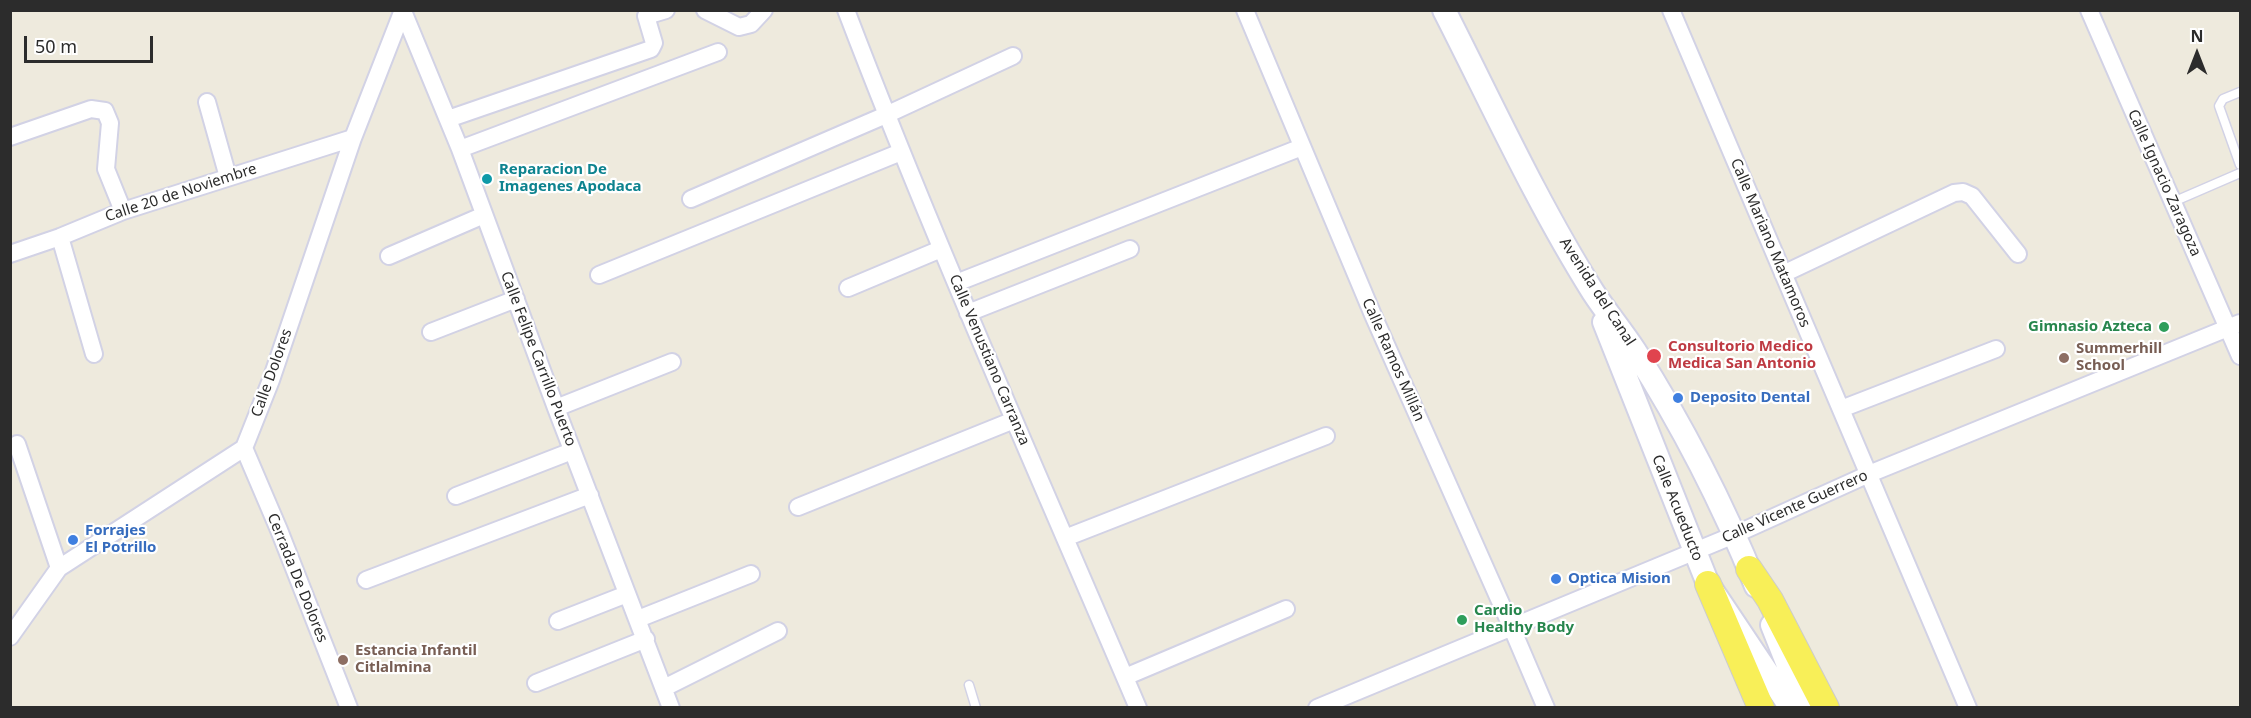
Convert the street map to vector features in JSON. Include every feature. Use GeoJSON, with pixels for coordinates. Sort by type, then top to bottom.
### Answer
{"type":"FeatureCollection","features":[{"type":"Feature","properties":{"kind":"main road","name":"Avenida del Canal"},"geometry":{"type":"LineString","coordinates":[[1444,10],[1554,225],[1593,292],[1635,351],[1676,420],[1734,534],[1805,708]]}},
{"type":"Feature","properties":{"kind":"main road","name":"Calle Acueducto"},"geometry":{"type":"LineString","coordinates":[[1593,292],[1708,584],[1791,708]]}},
{"type":"Feature","properties":{"kind":"main road"},"geometry":{"type":"LineString","coordinates":[[1749,569],[1770,600],[1827,708]]}},
{"type":"Feature","properties":{"kind":"main road"},"geometry":{"type":"LineString","coordinates":[[1708,584],[1761,708]]}},
{"type":"Feature","properties":{"kind":"street"},"geometry":{"type":"LineString","coordinates":[[448,119],[651,49],[654,43],[646,16],[666,10]]}},
{"type":"Feature","properties":{"kind":"street"},"geometry":{"type":"LineString","coordinates":[[705,10],[739,27],[751,24],[764,10]]}},
{"type":"Feature","properties":{"kind":"street","name":"Calle Venustiano Carranza"},"geometry":{"type":"LineString","coordinates":[[846,10],[886,115],[968,314],[1138,708]]}},
{"type":"Feature","properties":{"kind":"street","name":"Calle Ramos Millán"},"geometry":{"type":"LineString","coordinates":[[1245,10],[1373,315],[1546,708]]}},
{"type":"Feature","properties":{"kind":"street","name":"Calle Mariano Matamoros"},"geometry":{"type":"LineString","coordinates":[[1671,10],[1968,708]]}},
{"type":"Feature","properties":{"kind":"street","name":"Calle Ignacio Zaragoza"},"geometry":{"type":"LineString","coordinates":[[2089,10],[2173,202],[2234,326],[2241,356]]}},
{"type":"Feature","properties":{"kind":"street","name":"Calle Felipe Carrillo Puerto"},"geometry":{"type":"LineString","coordinates":[[403,11],[460,149],[572,451],[671,708]]}},
{"type":"Feature","properties":{"kind":"street","name":"Calle Dolores"},"geometry":{"type":"LineString","coordinates":[[244,448],[271,380],[353,138],[403,11]]}},
{"type":"Feature","properties":{"kind":"street"},"geometry":{"type":"LineString","coordinates":[[460,149],[718,52]]}},
{"type":"Feature","properties":{"kind":"street"},"geometry":{"type":"LineString","coordinates":[[691,199],[886,115],[1013,56]]}},
{"type":"Feature","properties":{"kind":"street"},"geometry":{"type":"LineString","coordinates":[[207,102],[228,177]]}},
{"type":"Feature","properties":{"kind":"street"},"geometry":{"type":"LineString","coordinates":[[10,137],[92,109],[105,111],[110,123],[106,169],[123,211]]}},
{"type":"Feature","properties":{"kind":"street","name":"Calle 20 de Noviembre"},"geometry":{"type":"LineString","coordinates":[[10,254],[60,237],[123,211],[353,138]]}},
{"type":"Feature","properties":{"kind":"street"},"geometry":{"type":"LineString","coordinates":[[956,283],[1302,147]]}},
{"type":"Feature","properties":{"kind":"street"},"geometry":{"type":"LineString","coordinates":[[599,275],[901,152]]}},
{"type":"Feature","properties":{"kind":"street"},"geometry":{"type":"LineString","coordinates":[[1783,274],[1954,193],[1963,192],[1971,196],[2018,254]]}},
{"type":"Feature","properties":{"kind":"street"},"geometry":{"type":"LineString","coordinates":[[389,256],[484,215]]}},
{"type":"Feature","properties":{"kind":"street"},"geometry":{"type":"LineString","coordinates":[[60,237],[94,354]]}},
{"type":"Feature","properties":{"kind":"street"},"geometry":{"type":"LineString","coordinates":[[848,288],[941,249]]}},
{"type":"Feature","properties":{"kind":"street"},"geometry":{"type":"LineString","coordinates":[[968,314],[1130,249]]}},
{"type":"Feature","properties":{"kind":"street"},"geometry":{"type":"LineString","coordinates":[[431,332],[516,299]]}},
{"type":"Feature","properties":{"kind":"street","name":"Calle Vicente Guerrero"},"geometry":{"type":"LineString","coordinates":[[1317,708],[1734,534],[1869,474],[2234,326]]}},
{"type":"Feature","properties":{"kind":"street"},"geometry":{"type":"LineString","coordinates":[[1841,409],[1996,349]]}},
{"type":"Feature","properties":{"kind":"street"},"geometry":{"type":"LineString","coordinates":[[556,408],[672,363]]}},
{"type":"Feature","properties":{"kind":"street"},"geometry":{"type":"LineString","coordinates":[[798,507],[1014,420]]}},
{"type":"Feature","properties":{"kind":"street"},"geometry":{"type":"LineString","coordinates":[[1065,538],[1326,436]]}},
{"type":"Feature","properties":{"kind":"street"},"geometry":{"type":"LineString","coordinates":[[17,444],[59,568]]}},
{"type":"Feature","properties":{"kind":"street"},"geometry":{"type":"LineString","coordinates":[[10,637],[59,568],[244,448]]}},
{"type":"Feature","properties":{"kind":"street","name":"Cerrada De Dolores"},"geometry":{"type":"LineString","coordinates":[[244,448],[349,708]]}},
{"type":"Feature","properties":{"kind":"street"},"geometry":{"type":"LineString","coordinates":[[456,496],[572,451]]}},
{"type":"Feature","properties":{"kind":"street"},"geometry":{"type":"LineString","coordinates":[[366,580],[590,495]]}},
{"type":"Feature","properties":{"kind":"street"},"geometry":{"type":"LineString","coordinates":[[638,619],[751,574]]}},
{"type":"Feature","properties":{"kind":"street"},"geometry":{"type":"LineString","coordinates":[[558,621],[627,594]]}},
{"type":"Feature","properties":{"kind":"street"},"geometry":{"type":"LineString","coordinates":[[1125,677],[1286,609]]}},
{"type":"Feature","properties":{"kind":"street"},"geometry":{"type":"LineString","coordinates":[[664,688],[778,631]]}},
{"type":"Feature","properties":{"kind":"street"},"geometry":{"type":"LineString","coordinates":[[536,683],[646,639]]}},
{"type":"Feature","properties":{"kind":"lane"},"geometry":{"type":"LineString","coordinates":[[2241,92],[2223,99],[2218,106],[2241,165]]}},
{"type":"Feature","properties":{"kind":"lane"},"geometry":{"type":"LineString","coordinates":[[2173,202],[2241,173]]}},
{"type":"Feature","properties":{"kind":"lane"},"geometry":{"type":"LineString","coordinates":[[969,685],[976,708]]}},
{"type":"Feature","properties":{"kind":"place","name":"Reparacion De Imagenes Apodaca"},"geometry":{"type":"Point","coordinates":[487,179]}},
{"type":"Feature","properties":{"kind":"place","name":"Gimnasio Azteca"},"geometry":{"type":"Point","coordinates":[2164,327]}},
{"type":"Feature","properties":{"kind":"place","name":"Consultorio Medico Medica San Antonio"},"geometry":{"type":"Point","coordinates":[1654,356]}},
{"type":"Feature","properties":{"kind":"place","name":"Summerhill School"},"geometry":{"type":"Point","coordinates":[2064,358]}},
{"type":"Feature","properties":{"kind":"place","name":"Deposito Dental"},"geometry":{"type":"Point","coordinates":[1678,398]}},
{"type":"Feature","properties":{"kind":"place","name":"Forrajes El Potrillo"},"geometry":{"type":"Point","coordinates":[73,540]}},
{"type":"Feature","properties":{"kind":"place","name":"Optica Mision"},"geometry":{"type":"Point","coordinates":[1556,579]}},
{"type":"Feature","properties":{"kind":"place","name":"Cardio Healthy Body"},"geometry":{"type":"Point","coordinates":[1462,620]}},
{"type":"Feature","properties":{"kind":"place","name":"Estancia Infantil Citlalmina"},"geometry":{"type":"Point","coordinates":[343,660]}}]}
